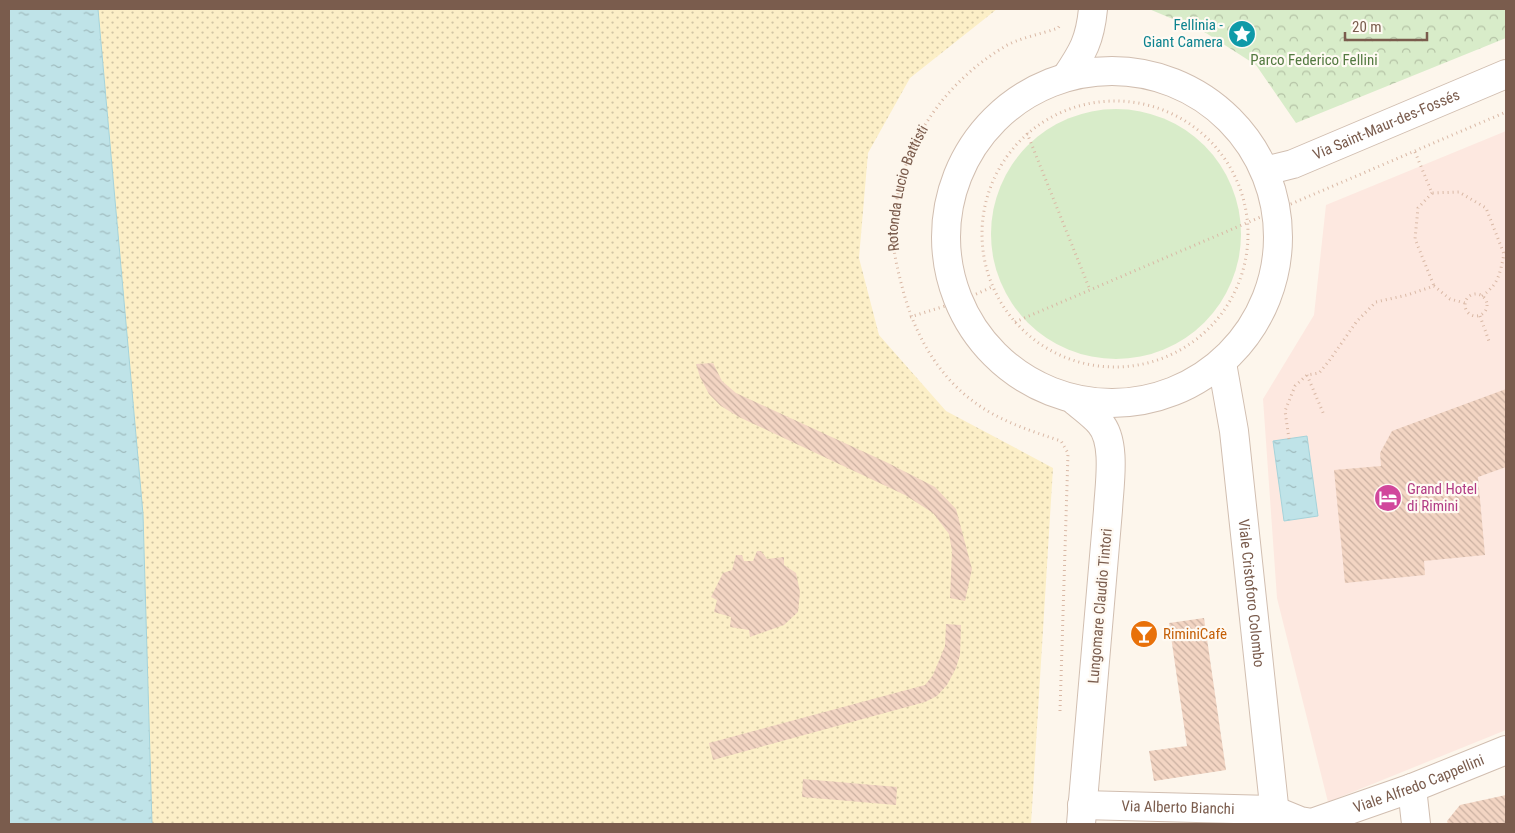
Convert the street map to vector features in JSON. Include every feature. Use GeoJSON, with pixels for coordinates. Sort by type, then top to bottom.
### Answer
{"type":"FeatureCollection","features":[{"type":"Feature","properties":{"kind":"street"},"geometry":{"type":"LineString","coordinates":[[1066,77],[1081,55],[1091,31],[1093,9]]}},
{"type":"Feature","properties":{"kind":"street"},"geometry":{"type":"LineString","coordinates":[[1106,70],[1155,75],[1201,96],[1239,128],[1265,171],[1277,211],[1278,253],[1269,294],[1250,331],[1222,363],[1178,391],[1127,403],[1074,400],[1026,380],[1012,369],[986,346],[958,302],[944,250],[949,196],[970,147],[1006,106],[1053,80],[1106,70]]}},
{"type":"Feature","properties":{"kind":"street","name":"Via Saint-Maur-des-Fossés"},"geometry":{"type":"LineString","coordinates":[[1265,171],[1293,164],[1506,74]]}},
{"type":"Feature","properties":{"kind":"street","name":"Viale Cristoforo Colombo"},"geometry":{"type":"LineString","coordinates":[[1222,363],[1234,431],[1275,817]]}},
{"type":"Feature","properties":{"kind":"street","name":"Lungomare Claudio Tintori"},"geometry":{"type":"LineString","coordinates":[[1074,400],[1101,425],[1107,437],[1110,459],[1108,510],[1081,815]]}},
{"type":"Feature","properties":{"kind":"street","name":"Viale Alfredo Cappellini"},"geometry":{"type":"LineString","coordinates":[[1275,817],[1312,823],[1412,788],[1506,750]]}},
{"type":"Feature","properties":{"kind":"street"},"geometry":{"type":"LineString","coordinates":[[1412,788],[1416,824]]}},
{"type":"Feature","properties":{"kind":"street","name":"Via Alberto Bianchi"},"geometry":{"type":"LineString","coordinates":[[1081,815],[1275,817]]}},
{"type":"Feature","properties":{"kind":"path","name":"Rotonda Lucio Battisti"},"geometry":{"type":"LineString","coordinates":[[1060,716],[1068,453],[1061,441],[1024,429],[1004,420],[969,399],[947,378],[918,334],[910,317],[896,266],[893,236],[896,193],[918,134],[945,96],[975,67],[1006,46],[1058,28],[1062,22]]}},
{"type":"Feature","properties":{"kind":"path"},"geometry":{"type":"LineString","coordinates":[[1103,100],[1145,104],[1184,119],[1216,146],[1238,181],[1249,222],[1246,264],[1231,303],[1204,335],[1169,357],[1128,367],[1086,364],[1047,349],[1015,322],[992,287],[982,246],[985,204],[1000,166],[1027,133],[1062,111],[1103,100]]}},
{"type":"Feature","properties":{"kind":"path"},"geometry":{"type":"LineString","coordinates":[[1015,322],[1506,112]]}},
{"type":"Feature","properties":{"kind":"path"},"geometry":{"type":"LineString","coordinates":[[1027,133],[1090,290]]}},
{"type":"Feature","properties":{"kind":"path"},"geometry":{"type":"LineString","coordinates":[[1415,152],[1432,193]]}},
{"type":"Feature","properties":{"kind":"path"},"geometry":{"type":"LineString","coordinates":[[1464,303],[1450,299],[1434,286],[1415,239],[1418,208],[1432,193],[1459,192],[1486,208],[1505,253],[1500,274],[1492,288],[1482,296]]}},
{"type":"Feature","properties":{"kind":"path"},"geometry":{"type":"LineString","coordinates":[[1289,439],[1285,411],[1294,386],[1307,375],[1319,373],[1357,321],[1376,302],[1434,286]]}},
{"type":"Feature","properties":{"kind":"path"},"geometry":{"type":"LineString","coordinates":[[910,317],[958,302],[992,287]]}},
{"type":"Feature","properties":{"kind":"path"},"geometry":{"type":"LineString","coordinates":[[1474,294],[1482,296],[1487,303],[1486,310],[1480,316],[1473,316],[1466,311],[1464,303],[1468,297],[1474,294]]}},
{"type":"Feature","properties":{"kind":"path"},"geometry":{"type":"LineString","coordinates":[[1480,316],[1490,344]]}},
{"type":"Feature","properties":{"kind":"path"},"geometry":{"type":"LineString","coordinates":[[1307,375],[1324,415]]}},
{"type":"Feature","properties":{"kind":"shaded area","name":"Grand Hotel di Rimini"},"geometry":{"type":"Polygon","coordinates":[[[1506,131],[1506,730],[1328,802],[1277,598],[1263,399],[1314,315],[1326,205],[1506,131]]]}},
{"type":"Feature","properties":{"kind":"green space","name":"Parco Federico Fellini"},"geometry":{"type":"Polygon","coordinates":[[[1149,9],[1506,9],[1506,38],[1296,123],[1256,65],[1206,33],[1149,9]]]}},
{"type":"Feature","properties":{"kind":"green space"},"geometry":{"type":"Polygon","coordinates":[[[1116,109],[1140,112],[1164,119],[1185,130],[1204,146],[1220,165],[1231,186],[1238,210],[1241,234],[1238,258],[1231,282],[1220,303],[1204,322],[1185,338],[1164,349],[1140,356],[1116,359],[1092,356],[1068,349],[1047,338],[1028,322],[1012,303],[1001,282],[994,258],[991,234],[994,210],[1001,186],[1012,165],[1028,146],[1047,130],[1068,119],[1092,112],[1116,109]]]}},
{"type":"Feature","properties":{"kind":"sand"},"geometry":{"type":"Polygon","coordinates":[[[98,9],[997,9],[910,78],[868,153],[859,258],[879,335],[946,411],[1053,468],[1031,824],[152,824],[143,514],[98,9]]]}},
{"type":"Feature","properties":{"kind":"water"},"geometry":{"type":"Polygon","coordinates":[[[9,9],[98,9],[143,514],[152,824],[9,824],[9,9]]]}},
{"type":"Feature","properties":{"kind":"water"},"geometry":{"type":"Polygon","coordinates":[[[1307,436],[1318,516],[1284,521],[1273,441],[1307,436]]]}},
{"type":"Feature","properties":{"kind":"building"},"geometry":{"type":"Polygon","coordinates":[[[713,363],[722,381],[736,393],[886,462],[935,487],[956,509],[972,569],[965,601],[950,598],[952,551],[949,534],[933,513],[905,495],[739,417],[721,406],[709,394],[696,364],[713,363]]]}},
{"type":"Feature","properties":{"kind":"building"},"geometry":{"type":"Polygon","coordinates":[[[1506,389],[1506,467],[1478,477],[1485,555],[1424,561],[1425,575],[1345,583],[1334,470],[1381,466],[1380,453],[1392,431],[1506,389]]]}},
{"type":"Feature","properties":{"kind":"building"},"geometry":{"type":"Polygon","coordinates":[[[757,551],[761,551],[767,559],[784,557],[784,565],[796,573],[800,592],[798,612],[784,625],[750,637],[749,630],[730,627],[731,617],[714,612],[717,600],[711,597],[723,573],[732,570],[736,555],[742,555],[744,561],[753,561],[757,551]]]}},
{"type":"Feature","properties":{"kind":"building"},"geometry":{"type":"Polygon","coordinates":[[[1204,618],[1226,770],[1154,781],[1149,751],[1187,746],[1169,623],[1204,618]]]}},
{"type":"Feature","properties":{"kind":"building"},"geometry":{"type":"Polygon","coordinates":[[[946,624],[961,625],[960,655],[947,685],[937,696],[925,702],[713,760],[709,743],[925,685],[933,675],[945,646],[946,624]]]}},
{"type":"Feature","properties":{"kind":"building"},"geometry":{"type":"Polygon","coordinates":[[[803,779],[897,787],[896,805],[802,797],[803,779]]]}},
{"type":"Feature","properties":{"kind":"building"},"geometry":{"type":"Polygon","coordinates":[[[1506,795],[1506,824],[1448,824],[1447,821],[1460,805],[1506,795]]]}},
{"type":"Feature","properties":{"kind":"place","name":"Fellinia - Giant Camera"},"geometry":{"type":"Point","coordinates":[1242,34]}},
{"type":"Feature","properties":{"kind":"place","name":"Grand Hotel di Rimini"},"geometry":{"type":"Point","coordinates":[1388,498]}},
{"type":"Feature","properties":{"kind":"place","name":"RiminiCafè"},"geometry":{"type":"Point","coordinates":[1144,634]}}]}
